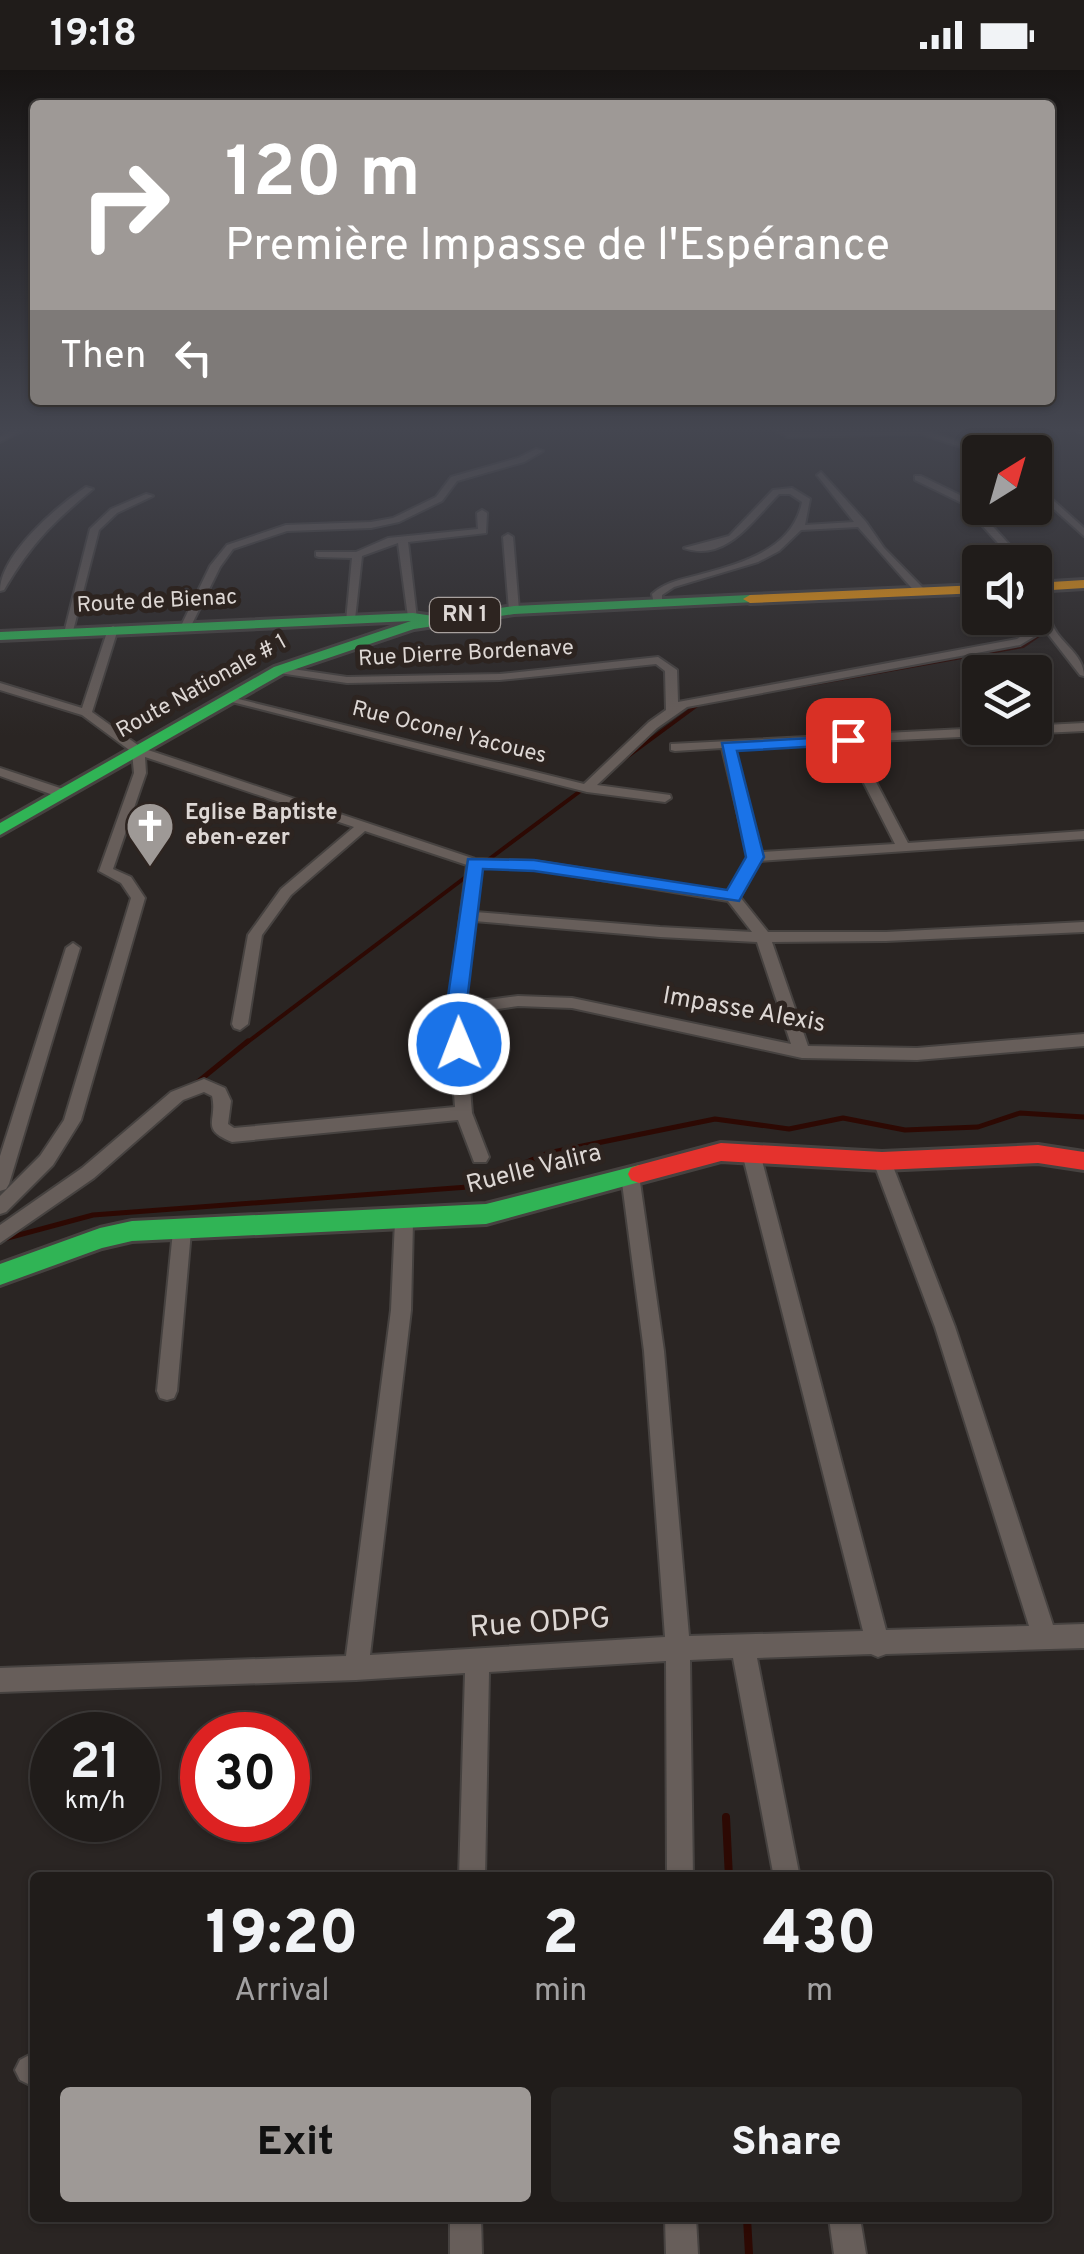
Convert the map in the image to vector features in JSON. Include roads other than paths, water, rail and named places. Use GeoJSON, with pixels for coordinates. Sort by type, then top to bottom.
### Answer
{"type":"FeatureCollection","features":[{"type":"Feature","properties":{"kind":"main road"},"geometry":{"type":"LineString","coordinates":[[1052,584],[1084,584]]}},
{"type":"Feature","properties":{"kind":"main road","name":"Route Nationale # 1"},"geometry":{"type":"LineString","coordinates":[[0,830],[279,670],[425,618],[514,610],[962,590]]}},
{"type":"Feature","properties":{"kind":"main road","name":"Route de Bienac"},"geometry":{"type":"LineString","coordinates":[[0,636],[425,618]]}},
{"type":"Feature","properties":{"kind":"main road","name":"Ruelle Valira"},"geometry":{"type":"LineString","coordinates":[[0,1274],[100,1238],[132,1231],[182,1232],[486,1214],[688,1158],[751,1152],[882,1161],[1038,1154],[1084,1162]]}},
{"type":"Feature","properties":{"kind":"street"},"geometry":{"type":"LineString","coordinates":[[0,588],[5,568],[38,532]]}},
{"type":"Feature","properties":{"kind":"street"},"geometry":{"type":"LineString","coordinates":[[68,631],[94,532]]}},
{"type":"Feature","properties":{"kind":"street"},"geometry":{"type":"LineString","coordinates":[[186,626],[215,566],[230,547],[274,532]]}},
{"type":"Feature","properties":{"kind":"street"},"geometry":{"type":"LineString","coordinates":[[318,554],[357,555],[388,542],[469,532]]}},
{"type":"Feature","properties":{"kind":"street"},"geometry":{"type":"LineString","coordinates":[[689,548],[718,546],[742,532]]}},
{"type":"Feature","properties":{"kind":"street"},"geometry":{"type":"LineString","coordinates":[[658,603],[658,594],[670,585],[769,554],[792,532]]}},
{"type":"Feature","properties":{"kind":"street"},"geometry":{"type":"LineString","coordinates":[[868,532],[880,550],[920,591]]}},
{"type":"Feature","properties":{"kind":"street"},"geometry":{"type":"LineString","coordinates":[[508,537],[514,610]]}},
{"type":"Feature","properties":{"kind":"street"},"geometry":{"type":"LineString","coordinates":[[403,541],[425,618]]}},
{"type":"Feature","properties":{"kind":"street"},"geometry":{"type":"LineString","coordinates":[[350,619],[357,555]]}},
{"type":"Feature","properties":{"kind":"street"},"geometry":{"type":"LineString","coordinates":[[86,713],[113,629]]}},
{"type":"Feature","properties":{"kind":"street"},"geometry":{"type":"LineString","coordinates":[[1052,632],[1084,672]]}},
{"type":"Feature","properties":{"kind":"street"},"geometry":{"type":"LineString","coordinates":[[587,788],[672,710],[699,699],[1020,642],[1030,635]]}},
{"type":"Feature","properties":{"kind":"street","name":"Rue Dierre Bordenave"},"geometry":{"type":"LineString","coordinates":[[279,670],[346,680],[500,677],[658,660],[671,670],[672,710]]}},
{"type":"Feature","properties":{"kind":"street"},"geometry":{"type":"LineString","coordinates":[[0,686],[86,713],[138,751],[474,863],[534,865],[733,897],[762,935],[802,1052]]}},
{"type":"Feature","properties":{"kind":"street","name":"Rue Oconel Yacoues"},"geometry":{"type":"LineString","coordinates":[[226,699],[587,788],[665,798]]}},
{"type":"Feature","properties":{"kind":"street"},"geometry":{"type":"LineString","coordinates":[[675,746],[1084,727]]}},
{"type":"Feature","properties":{"kind":"street"},"geometry":{"type":"LineString","coordinates":[[848,740],[904,848]]}},
{"type":"Feature","properties":{"kind":"street"},"geometry":{"type":"LineString","coordinates":[[728,746],[755,857],[733,897]]}},
{"type":"Feature","properties":{"kind":"street"},"geometry":{"type":"LineString","coordinates":[[0,1207],[48,1164],[69,1132],[79,1104],[138,898],[126,880],[106,870],[140,773],[138,751]]}},
{"type":"Feature","properties":{"kind":"street"},"geometry":{"type":"LineString","coordinates":[[0,772],[62,793]]}},
{"type":"Feature","properties":{"kind":"street"},"geometry":{"type":"LineString","coordinates":[[240,1024],[255,935],[286,892],[361,828]]}},
{"type":"Feature","properties":{"kind":"street"},"geometry":{"type":"LineString","coordinates":[[755,857],[1084,835]]}},
{"type":"Feature","properties":{"kind":"street"},"geometry":{"type":"LineString","coordinates":[[474,863],[456,1010],[464,1113],[480,1157]]}},
{"type":"Feature","properties":{"kind":"street"},"geometry":{"type":"LineString","coordinates":[[468,916],[555,919],[688,934],[901,935],[1084,928]]}},
{"type":"Feature","properties":{"kind":"street"},"geometry":{"type":"LineString","coordinates":[[0,1184],[73,948]]}},
{"type":"Feature","properties":{"kind":"street","name":"Impasse Alexis"},"geometry":{"type":"LineString","coordinates":[[456,1010],[518,1001],[572,1003],[802,1052],[916,1054],[1084,1040]]}},
{"type":"Feature","properties":{"kind":"street"},"geometry":{"type":"LineString","coordinates":[[0,1236],[88,1173],[177,1096],[196,1086],[220,1092],[219,1127],[232,1135],[464,1113]]}},
{"type":"Feature","properties":{"kind":"street"},"geometry":{"type":"LineString","coordinates":[[751,1152],[878,1645]]}},
{"type":"Feature","properties":{"kind":"street"},"geometry":{"type":"LineString","coordinates":[[882,1161],[945,1327],[1045,1638]]}},
{"type":"Feature","properties":{"kind":"street"},"geometry":{"type":"LineString","coordinates":[[630,1174],[654,1351],[678,1648],[680,1872]]}},
{"type":"Feature","properties":{"kind":"street"},"geometry":{"type":"LineString","coordinates":[[356,1668],[401,1310],[404,1221]]}},
{"type":"Feature","properties":{"kind":"street"},"geometry":{"type":"LineString","coordinates":[[166,1391],[182,1232]]}},
{"type":"Feature","properties":{"kind":"street","name":"Rue ODPG"},"geometry":{"type":"LineString","coordinates":[[0,1680],[356,1668],[678,1648],[1084,1636]]}},
{"type":"Feature","properties":{"kind":"street"},"geometry":{"type":"LineString","coordinates":[[743,1648],[786,1872]]}},
{"type":"Feature","properties":{"kind":"street"},"geometry":{"type":"LineString","coordinates":[[472,1872],[476,1661]]}},
{"type":"Feature","properties":{"kind":"street"},"geometry":{"type":"LineString","coordinates":[[466,2222],[466,2254]]}},
{"type":"Feature","properties":{"kind":"street"},"geometry":{"type":"LineString","coordinates":[[681,2222],[682,2254]]}},
{"type":"Feature","properties":{"kind":"street"},"geometry":{"type":"LineString","coordinates":[[846,2222],[850,2254]]}},
{"type":"Feature","properties":{"kind":"waterway"},"geometry":{"type":"LineString","coordinates":[[794,687],[1023,646],[1039,635]]}},
{"type":"Feature","properties":{"kind":"waterway"},"geometry":{"type":"LineString","coordinates":[[620,762],[700,703]]}},
{"type":"Feature","properties":{"kind":"waterway"},"geometry":{"type":"LineString","coordinates":[[484,863],[583,789]]}},
{"type":"Feature","properties":{"kind":"waterway"},"geometry":{"type":"LineString","coordinates":[[245,1044],[471,873]]}},
{"type":"Feature","properties":{"kind":"waterway"},"geometry":{"type":"LineString","coordinates":[[194,1085],[248,1041]]}},
{"type":"Feature","properties":{"kind":"waterway"},"geometry":{"type":"LineString","coordinates":[[0,1240],[93,1215],[468,1187],[548,1153],[715,1119],[789,1129],[843,1118],[905,1130],[978,1127],[1020,1113],[1084,1117]]}},
{"type":"Feature","properties":{"kind":"waterway"},"geometry":{"type":"LineString","coordinates":[[726,1817],[729,1872]]}},
{"type":"Feature","properties":{"kind":"waterway"},"geometry":{"type":"LineString","coordinates":[[747,2222],[749,2254]]}},
{"type":"Feature","properties":{"kind":"place","name":"Eglise Baptiste eben-ezer"},"geometry":{"type":"Point","coordinates":[150,868]}}]}
